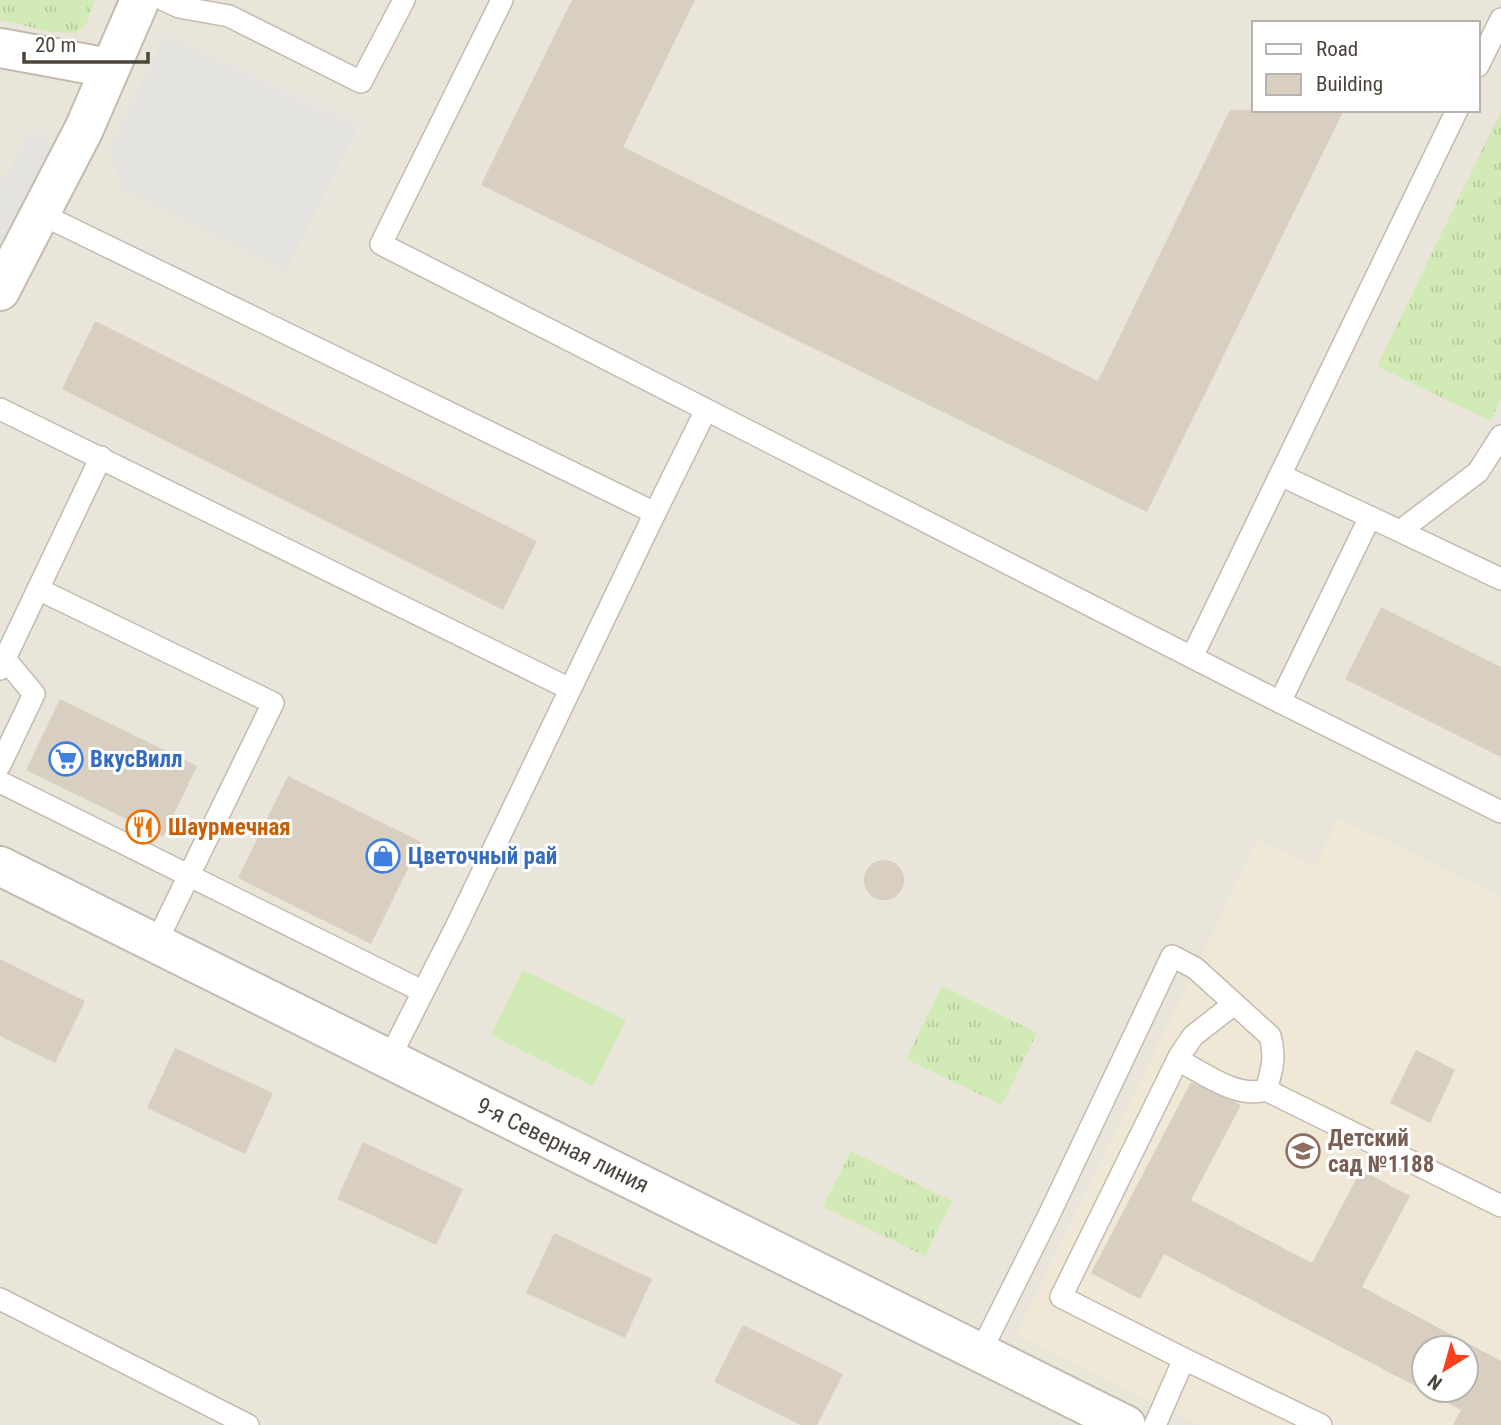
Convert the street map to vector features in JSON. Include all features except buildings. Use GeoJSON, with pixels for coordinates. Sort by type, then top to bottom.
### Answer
{"type":"FeatureCollection","features":[{"type":"Feature","properties":{"kind":"street"},"geometry":{"type":"LineString","coordinates":[[0,291],[84,129],[139,0]]}},
{"type":"Feature","properties":{"kind":"street"},"geometry":{"type":"LineString","coordinates":[[0,48],[109,68]]}},
{"type":"Feature","properties":{"kind":"street","name":"9-я Северная линия"},"geometry":{"type":"LineString","coordinates":[[0,866],[1126,1425]]}},
{"type":"Feature","properties":{"kind":"lane"},"geometry":{"type":"LineString","coordinates":[[164,0],[179,7],[229,16],[361,82],[404,0]]}},
{"type":"Feature","properties":{"kind":"lane"},"geometry":{"type":"LineString","coordinates":[[502,0],[381,244],[1501,813]]}},
{"type":"Feature","properties":{"kind":"lane"},"geometry":{"type":"LineString","coordinates":[[1480,62],[1501,19]]}},
{"type":"Feature","properties":{"kind":"lane"},"geometry":{"type":"LineString","coordinates":[[1192,657],[1456,112]]}},
{"type":"Feature","properties":{"kind":"lane"},"geometry":{"type":"LineString","coordinates":[[41,215],[655,513]]}},
{"type":"Feature","properties":{"kind":"lane"},"geometry":{"type":"LineString","coordinates":[[0,409],[570,690]]}},
{"type":"Feature","properties":{"kind":"lane"},"geometry":{"type":"LineString","coordinates":[[389,1059],[457,925],[706,410]]}},
{"type":"Feature","properties":{"kind":"lane"},"geometry":{"type":"LineString","coordinates":[[1401,531],[1478,472],[1501,436]]}},
{"type":"Feature","properties":{"kind":"lane"},"geometry":{"type":"LineString","coordinates":[[0,765],[34,694],[2,664],[101,457]]}},
{"type":"Feature","properties":{"kind":"lane"},"geometry":{"type":"LineString","coordinates":[[1280,475],[1501,579]]}},
{"type":"Feature","properties":{"kind":"lane"},"geometry":{"type":"LineString","coordinates":[[1280,702],[1370,517]]}},
{"type":"Feature","properties":{"kind":"lane"},"geometry":{"type":"LineString","coordinates":[[38,589],[273,703],[156,943]]}},
{"type":"Feature","properties":{"kind":"lane"},"geometry":{"type":"LineString","coordinates":[[0,782],[422,991]]}},
{"type":"Feature","properties":{"kind":"lane"},"geometry":{"type":"LineString","coordinates":[[980,1353],[1172,956],[1195,968],[1270,1036],[1274,1062],[1266,1090]]}},
{"type":"Feature","properties":{"kind":"lane"},"geometry":{"type":"LineString","coordinates":[[1234,1004],[1193,1036],[1178,1060],[1061,1297],[1321,1425]]}},
{"type":"Feature","properties":{"kind":"lane"},"geometry":{"type":"LineString","coordinates":[[1178,1060],[1237,1090],[1254,1094],[1266,1090],[1501,1206]]}},
{"type":"Feature","properties":{"kind":"lane"},"geometry":{"type":"LineString","coordinates":[[0,1299],[248,1425]]}},
{"type":"Feature","properties":{"kind":"lane"},"geometry":{"type":"LineString","coordinates":[[1155,1425],[1184,1359]]}},
{"type":"Feature","properties":{"kind":"shaded area"},"geometry":{"type":"Polygon","coordinates":[[[0,0],[1501,0],[1501,1425],[0,1425],[0,0]]]}},
{"type":"Feature","properties":{"kind":"shaded area"},"geometry":{"type":"Polygon","coordinates":[[[165,35],[358,128],[286,270],[120,189],[110,149],[165,35]]]}},
{"type":"Feature","properties":{"kind":"shaded area"},"geometry":{"type":"Polygon","coordinates":[[[30,132],[56,146],[0,249],[0,186],[30,132]]]}},
{"type":"Feature","properties":{"kind":"shaded area","name":"Детский сад №1188"},"geometry":{"type":"Polygon","coordinates":[[[1339,818],[1501,897],[1501,1425],[1200,1425],[1016,1335],[1258,840],[1315,867],[1339,818]]]}},
{"type":"Feature","properties":{"kind":"green space"},"geometry":{"type":"Polygon","coordinates":[[[0,0],[94,0],[87,23],[76,33],[51,32],[0,20],[0,0]]]}},
{"type":"Feature","properties":{"kind":"green space"},"geometry":{"type":"Polygon","coordinates":[[[1501,111],[1501,399],[1490,421],[1377,366],[1501,111]]]}},
{"type":"Feature","properties":{"kind":"green space"},"geometry":{"type":"Polygon","coordinates":[[[523,970],[626,1020],[593,1086],[491,1035],[523,970]]]}},
{"type":"Feature","properties":{"kind":"green space"},"geometry":{"type":"Polygon","coordinates":[[[942,986],[1037,1033],[1002,1105],[906,1059],[942,986]]]}},
{"type":"Feature","properties":{"kind":"green space"},"geometry":{"type":"Polygon","coordinates":[[[851,1151],[952,1201],[925,1256],[823,1207],[851,1151]]]}},
{"type":"Feature","properties":{"kind":"place","name":"ВкусВилл"},"geometry":{"type":"Point","coordinates":[66,759]}},
{"type":"Feature","properties":{"kind":"place","name":"Шаурмечная"},"geometry":{"type":"Point","coordinates":[143,827]}},
{"type":"Feature","properties":{"kind":"place","name":"Цветочный рай"},"geometry":{"type":"Point","coordinates":[383,856]}},
{"type":"Feature","properties":{"kind":"place","name":"Детский сад №1188"},"geometry":{"type":"Point","coordinates":[1303,1151]}}]}
